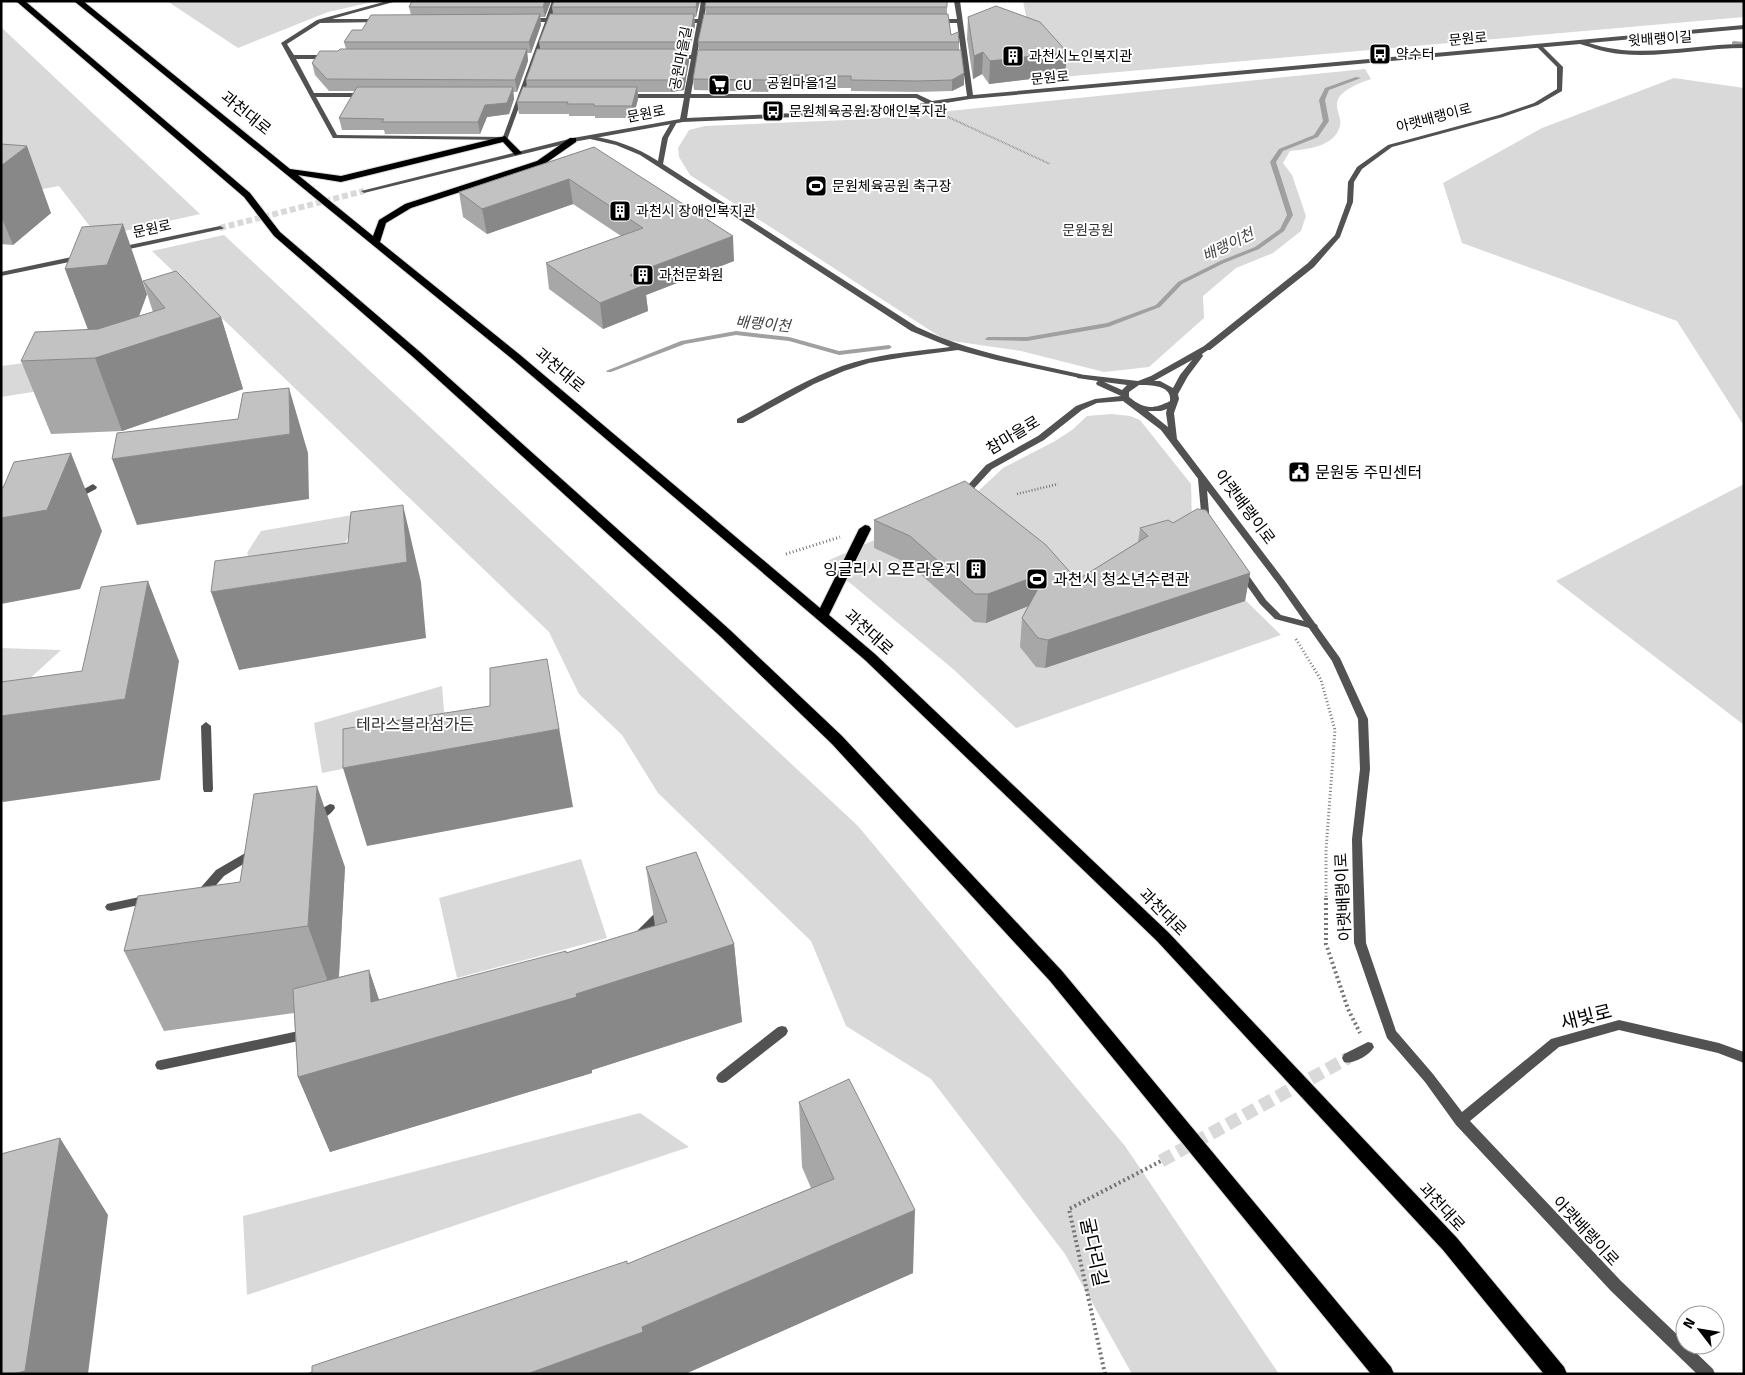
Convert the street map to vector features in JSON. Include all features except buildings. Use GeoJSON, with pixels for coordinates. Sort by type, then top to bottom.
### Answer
{"type":"FeatureCollection","features":[{"type":"Feature","properties":{"kind":"highway"},"geometry":{"type":"LineString","coordinates":[[20,1],[247,195],[277,234],[416,354],[711,619],[837,740],[1056,976],[1384,1374]]}},
{"type":"Feature","properties":{"kind":"highway","name":"과천대로"},"geometry":{"type":"LineString","coordinates":[[78,1],[515,356],[823,615],[1163,937],[1450,1244],[1557,1374]]}},
{"type":"Feature","properties":{"kind":"highway"},"geometry":{"type":"LineString","coordinates":[[286,170],[341,179],[504,139],[518,153]]}},
{"type":"Feature","properties":{"kind":"highway"},"geometry":{"type":"LineString","coordinates":[[375,243],[382,222],[408,206],[540,163],[573,140]]}},
{"type":"Feature","properties":{"kind":"highway"},"geometry":{"type":"LineString","coordinates":[[823,615],[869,527]]}},
{"type":"Feature","properties":{"kind":"street"},"geometry":{"type":"LineString","coordinates":[[394,1],[319,21],[284,43],[310,95],[335,137],[504,139],[547,20],[556,1]]}},
{"type":"Feature","properties":{"kind":"street","name":"공원마을길"},"geometry":{"type":"LineString","coordinates":[[660,165],[665,138],[679,121],[687,96],[704,1]]}},
{"type":"Feature","properties":{"kind":"street"},"geometry":{"type":"LineString","coordinates":[[957,1],[970,97]]}},
{"type":"Feature","properties":{"kind":"street"},"geometry":{"type":"LineString","coordinates":[[517,20],[566,20]]}},
{"type":"Feature","properties":{"kind":"street"},"geometry":{"type":"LineString","coordinates":[[319,21],[388,21]]}},
{"type":"Feature","properties":{"kind":"street"},"geometry":{"type":"LineString","coordinates":[[672,21],[721,21]]}},
{"type":"Feature","properties":{"kind":"street"},"geometry":{"type":"LineString","coordinates":[[930,21],[959,21]]}},
{"type":"Feature","properties":{"kind":"street","name":"문원로"},"geometry":{"type":"LineString","coordinates":[[364,191],[573,140],[679,121],[885,110],[970,97],[1744,27]]}},
{"type":"Feature","properties":{"kind":"street","name":"윗배랭이길"},"geometry":{"type":"LineString","coordinates":[[1580,42],[1600,50],[1629,54],[1744,46]]}},
{"type":"Feature","properties":{"kind":"street","name":"아랫배랭이로"},"geometry":{"type":"LineString","coordinates":[[1207,348],[1311,265],[1338,236],[1350,202],[1351,182],[1359,168],[1390,146],[1501,116],[1536,104],[1560,90],[1560,67],[1539,46]]}},
{"type":"Feature","properties":{"kind":"street"},"geometry":{"type":"LineString","coordinates":[[525,56],[545,56]]}},
{"type":"Feature","properties":{"kind":"street"},"geometry":{"type":"LineString","coordinates":[[291,57],[340,57]]}},
{"type":"Feature","properties":{"kind":"street"},"geometry":{"type":"LineString","coordinates":[[664,57],[713,58]]}},
{"type":"Feature","properties":{"kind":"street"},"geometry":{"type":"LineString","coordinates":[[955,58],[964,58]]}},
{"type":"Feature","properties":{"kind":"street"},"geometry":{"type":"LineString","coordinates":[[310,95],[370,96]]}},
{"type":"Feature","properties":{"kind":"street"},"geometry":{"type":"LineString","coordinates":[[509,96],[529,96]]}},
{"type":"Feature","properties":{"kind":"street","name":"공원마을1길"},"geometry":{"type":"LineString","coordinates":[[618,96],[917,96],[932,103]]}},
{"type":"Feature","properties":{"kind":"street"},"geometry":{"type":"LineString","coordinates":[[589,138],[614,140],[632,147],[914,329],[934,340],[958,349],[1080,376],[1164,386],[1173,398]]}},
{"type":"Feature","properties":{"kind":"street","name":"문원로"},"geometry":{"type":"LineString","coordinates":[[113,250],[220,228]]}},
{"type":"Feature","properties":{"kind":"street"},"geometry":{"type":"LineString","coordinates":[[1,274],[85,256]]}},
{"type":"Feature","properties":{"kind":"street"},"geometry":{"type":"LineString","coordinates":[[1124,396],[1128,388],[1142,383],[1207,348]]}},
{"type":"Feature","properties":{"kind":"street"},"geometry":{"type":"LineString","coordinates":[[1173,439],[1170,414],[1173,398],[1184,374],[1207,348]]}},
{"type":"Feature","properties":{"kind":"street"},"geometry":{"type":"LineString","coordinates":[[740,421],[821,378],[858,364],[911,354],[958,349]]}},
{"type":"Feature","properties":{"kind":"street","name":"아랫배랭이로"},"geometry":{"type":"LineString","coordinates":[[1080,376],[1124,396],[1164,428],[1337,660],[1362,719],[1365,769],[1357,839],[1360,942],[1391,1034],[1430,1078],[1461,1121],[1616,1286],[1708,1374]]}},
{"type":"Feature","properties":{"kind":"street","name":"참마을로"},"geometry":{"type":"LineString","coordinates":[[955,498],[964,495],[989,467],[1041,438],[1079,408],[1095,402],[1124,396]]}},
{"type":"Feature","properties":{"kind":"street"},"geometry":{"type":"LineString","coordinates":[[1138,408],[1162,409],[1173,398]]}},
{"type":"Feature","properties":{"kind":"street"},"geometry":{"type":"LineString","coordinates":[[1202,479],[1206,523],[1211,529]]}},
{"type":"Feature","properties":{"kind":"street"},"geometry":{"type":"LineString","coordinates":[[68,500],[93,487]]}},
{"type":"Feature","properties":{"kind":"street"},"geometry":{"type":"LineString","coordinates":[[1236,564],[1263,602],[1278,617],[1313,626]]}},
{"type":"Feature","properties":{"kind":"street"},"geometry":{"type":"LineString","coordinates":[[206,726],[208,789]]}},
{"type":"Feature","properties":{"kind":"street"},"geometry":{"type":"LineString","coordinates":[[307,822],[330,808]]}},
{"type":"Feature","properties":{"kind":"street"},"geometry":{"type":"LineString","coordinates":[[198,912],[200,894],[220,873],[268,843]]}},
{"type":"Feature","properties":{"kind":"street"},"geometry":{"type":"LineString","coordinates":[[187,891],[206,887]]}},
{"type":"Feature","properties":{"kind":"street"},"geometry":{"type":"LineString","coordinates":[[111,907],[158,897]]}},
{"type":"Feature","properties":{"kind":"street"},"geometry":{"type":"LineString","coordinates":[[630,945],[670,905]]}},
{"type":"Feature","properties":{"kind":"street","name":"새빛로"},"geometry":{"type":"LineString","coordinates":[[1461,1121],[1556,1043],[1619,1025],[1719,1048],[1744,1058]]}},
{"type":"Feature","properties":{"kind":"street"},"geometry":{"type":"LineString","coordinates":[[722,1078],[782,1031]]}},
{"type":"Feature","properties":{"kind":"street"},"geometry":{"type":"LineString","coordinates":[[161,1065],[314,1033]]}},
{"type":"Feature","properties":{"kind":"street"},"geometry":{"type":"LineString","coordinates":[[1348,1058],[1368,1047]]}},
{"type":"Feature","properties":{"kind":"path"},"geometry":{"type":"LineString","coordinates":[[920,104],[1050,164]]}},
{"type":"Feature","properties":{"kind":"path"},"geometry":{"type":"LineString","coordinates":[[1017,494],[1058,484]]}},
{"type":"Feature","properties":{"kind":"path"},"geometry":{"type":"LineString","coordinates":[[786,554],[869,527]]}},
{"type":"Feature","properties":{"kind":"path"},"geometry":{"type":"LineString","coordinates":[[1295,637],[1321,680],[1335,730],[1326,850],[1326,944],[1348,1009],[1368,1047]]}},
{"type":"Feature","properties":{"kind":"path","name":"굴다리길"},"geometry":{"type":"LineString","coordinates":[[1105,1374],[1069,1209],[1161,1161]]}},
{"type":"Feature","properties":{"kind":"green space"},"geometry":{"type":"Polygon","coordinates":[[[167,1],[377,1],[328,12],[238,48],[167,1]]]}},
{"type":"Feature","properties":{"kind":"green space"},"geometry":{"type":"Polygon","coordinates":[[[1023,1],[1744,1],[1744,17],[1039,79],[1023,1]]]}},
{"type":"Feature","properties":{"kind":"green space"},"geometry":{"type":"Polygon","coordinates":[[[1,27],[200,214],[98,237],[59,186],[1,197],[1,27]]]}},
{"type":"Feature","properties":{"kind":"green space","name":"문원공원"},"geometry":{"type":"Polygon","coordinates":[[[1365,69],[1371,79],[1351,88],[1339,98],[1337,106],[1340,126],[1337,133],[1320,146],[1290,151],[1283,163],[1292,175],[1306,216],[1301,231],[1273,253],[1236,268],[1203,296],[1204,318],[1149,367],[1104,372],[1021,351],[945,340],[690,175],[679,157],[678,148],[689,130],[705,126],[871,119],[1365,69]]]}},
{"type":"Feature","properties":{"kind":"green space"},"geometry":{"type":"Polygon","coordinates":[[[1674,78],[1744,88],[1744,426],[1677,321],[1462,243],[1443,183],[1542,128],[1674,78]]]}},
{"type":"Feature","properties":{"kind":"green space"},"geometry":{"type":"Polygon","coordinates":[[[224,235],[858,826],[1125,1146],[1279,1374],[1132,1374],[1065,1254],[931,1079],[846,1026],[811,941],[658,793],[622,735],[579,694],[549,632],[152,251],[224,235]]]}},
{"type":"Feature","properties":{"kind":"green space"},"geometry":{"type":"Polygon","coordinates":[[[63,358],[58,388],[1,397],[1,366],[63,358]]]}},
{"type":"Feature","properties":{"kind":"green space","name":"과천시 청소년수련관"},"geometry":{"type":"Polygon","coordinates":[[[1112,414],[1130,416],[1140,420],[1191,484],[1192,524],[1241,596],[1281,635],[1016,728],[953,669],[825,562],[973,496],[1003,468],[1055,441],[1072,430],[1087,416],[1112,414]]]}},
{"type":"Feature","properties":{"kind":"green space"},"geometry":{"type":"Polygon","coordinates":[[[1744,484],[1744,725],[1556,581],[1744,484]]]}},
{"type":"Feature","properties":{"kind":"green space"},"geometry":{"type":"Polygon","coordinates":[[[358,514],[340,555],[261,582],[247,553],[261,531],[358,514]]]}},
{"type":"Feature","properties":{"kind":"green space"},"geometry":{"type":"Polygon","coordinates":[[[1,648],[61,650],[1,705],[1,648]]]}},
{"type":"Feature","properties":{"kind":"green space","name":"테라스블라섬가든"},"geometry":{"type":"Polygon","coordinates":[[[442,686],[447,748],[322,773],[314,723],[442,686]]]}},
{"type":"Feature","properties":{"kind":"green space"},"geometry":{"type":"Polygon","coordinates":[[[581,859],[607,938],[457,978],[439,898],[581,859]]]}},
{"type":"Feature","properties":{"kind":"green space"},"geometry":{"type":"Polygon","coordinates":[[[640,1113],[689,1147],[247,1295],[243,1216],[640,1113]]]}},
{"type":"Feature","properties":{"kind":"waterway","name":"배랭이천"},"geometry":{"type":"LineString","coordinates":[[1734,43],[1744,44]]}},
{"type":"Feature","properties":{"kind":"waterway","name":"배랭이천"},"geometry":{"type":"LineString","coordinates":[[988,339],[1027,339],[1108,325],[1158,306],[1180,283],[1222,262],[1257,248],[1282,230],[1290,215],[1273,162],[1281,150],[1316,136],[1326,121],[1322,100],[1327,89],[1358,78]]}},
{"type":"Feature","properties":{"kind":"waterway","name":"배랭이천"},"geometry":{"type":"LineString","coordinates":[[609,371],[683,342],[736,333],[789,339],[839,353],[889,347]]}},
{"type":"Feature","properties":{"kind":"tunnel"},"geometry":{"type":"LineString","coordinates":[[220,228],[364,191]]}},
{"type":"Feature","properties":{"kind":"tunnel"},"geometry":{"type":"LineString","coordinates":[[1161,1161],[1348,1058]]}},
{"type":"Feature","properties":{"kind":"place","name":"약수터"},"geometry":{"type":"Point","coordinates":[1380,54]}},
{"type":"Feature","properties":{"kind":"place","name":"과천시노인복지관"},"geometry":{"type":"Point","coordinates":[1013,56]}},
{"type":"Feature","properties":{"kind":"place","name":"CU"},"geometry":{"type":"Point","coordinates":[719,85]}},
{"type":"Feature","properties":{"kind":"place","name":"문원체육공원.장애인복지관"},"geometry":{"type":"Point","coordinates":[773,111]}},
{"type":"Feature","properties":{"kind":"place","name":"문원체육공원 축구장"},"geometry":{"type":"Point","coordinates":[816,186]}},
{"type":"Feature","properties":{"kind":"place","name":"과천시 장애인복지관"},"geometry":{"type":"Point","coordinates":[620,211]}},
{"type":"Feature","properties":{"kind":"place","name":"과천문화원"},"geometry":{"type":"Point","coordinates":[643,275]}},
{"type":"Feature","properties":{"kind":"place","name":"문원동 주민센터"},"geometry":{"type":"Point","coordinates":[1299,472]}},
{"type":"Feature","properties":{"kind":"place","name":"잉글리시 오픈라운지"},"geometry":{"type":"Point","coordinates":[976,569]}},
{"type":"Feature","properties":{"kind":"place","name":"과천시 청소년수련관"},"geometry":{"type":"Point","coordinates":[1037,579]}}]}
